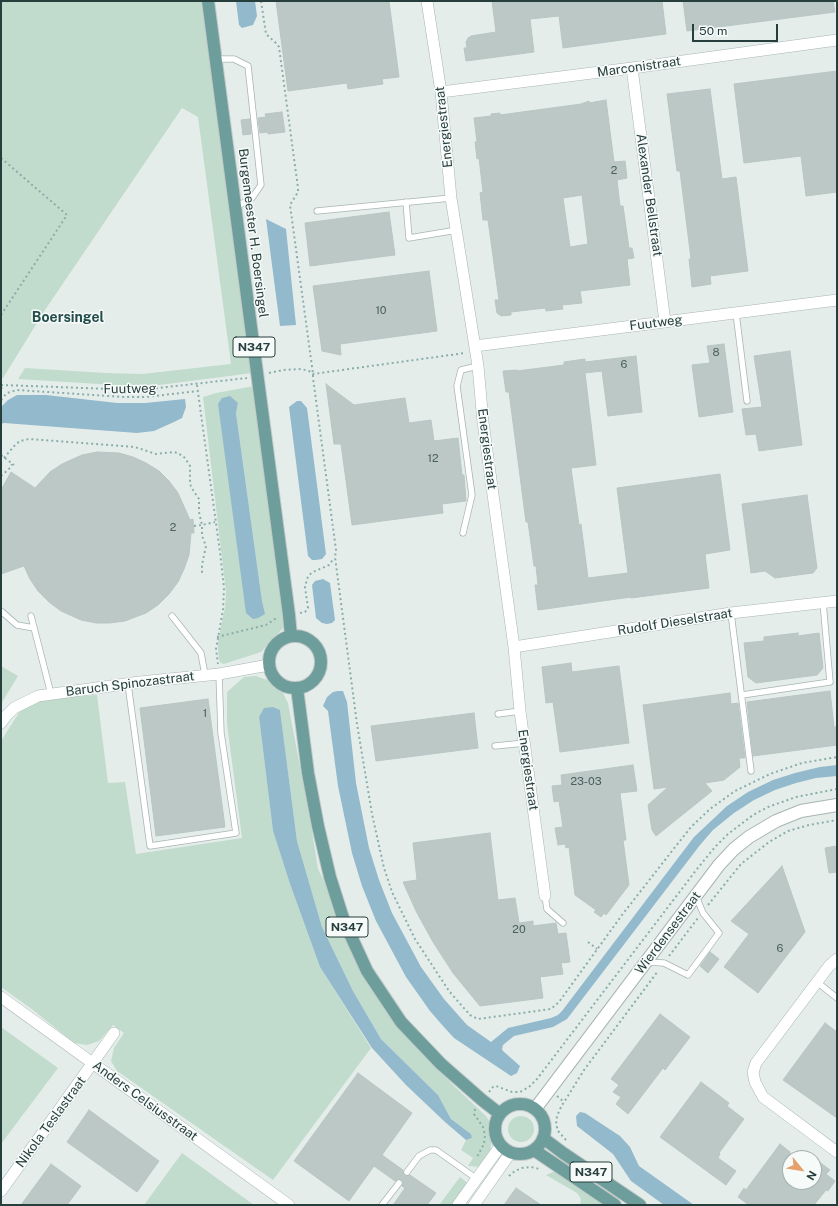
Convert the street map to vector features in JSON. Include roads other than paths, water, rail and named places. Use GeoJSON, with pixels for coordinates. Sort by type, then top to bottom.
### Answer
{"type":"FeatureCollection","features":[{"type":"Feature","properties":{"kind":"main road","name":"Burgemeester H. Boersingel"},"geometry":{"type":"LineString","coordinates":[[208,1],[291,636]]}},
{"type":"Feature","properties":{"kind":"main road"},"geometry":{"type":"LineString","coordinates":[[291,636],[303,637],[313,643],[320,653],[321,659],[320,670],[317,676],[308,684],[297,688],[284,685],[279,682],[271,672],[269,665],[269,658],[274,646],[285,638],[291,636]]}},
{"type":"Feature","properties":{"kind":"main road","name":"N347"},"geometry":{"type":"LineString","coordinates":[[297,688],[308,773],[330,877],[344,921],[367,971],[401,1022],[441,1064],[500,1114]]}},
{"type":"Feature","properties":{"kind":"main road"},"geometry":{"type":"LineString","coordinates":[[518,1104],[526,1105],[535,1109],[544,1123],[545,1130],[543,1138],[539,1144],[534,1150],[521,1154],[506,1149],[497,1139],[495,1131],[500,1114],[511,1106],[518,1104]]}},
{"type":"Feature","properties":{"kind":"main road","name":"N347"},"geometry":{"type":"LineString","coordinates":[[543,1138],[640,1205]]}},
{"type":"Feature","properties":{"kind":"main road","name":"N347"},"geometry":{"type":"LineString","coordinates":[[534,1150],[615,1205]]}},
{"type":"Feature","properties":{"kind":"street","name":"Energiestraat"},"geometry":{"type":"LineString","coordinates":[[427,1],[441,92],[451,198],[478,366],[483,422],[514,647],[520,711],[545,896]]}},
{"type":"Feature","properties":{"kind":"street","name":"Marconistraat"},"geometry":{"type":"LineString","coordinates":[[441,92],[837,40]]}},
{"type":"Feature","properties":{"kind":"street","name":"Alexander Bellstraat"},"geometry":{"type":"LineString","coordinates":[[632,68],[665,322]]}},
{"type":"Feature","properties":{"kind":"street","name":"Fuutweg"},"geometry":{"type":"LineString","coordinates":[[475,349],[665,322],[837,300]]}},
{"type":"Feature","properties":{"kind":"street","name":"Rudolf Dieselstraat"},"geometry":{"type":"LineString","coordinates":[[514,647],[731,613],[837,601]]}},
{"type":"Feature","properties":{"kind":"street","name":"Baruch Spinozastraat"},"geometry":{"type":"LineString","coordinates":[[1,723],[14,708],[38,696],[219,674],[269,665]]}},
{"type":"Feature","properties":{"kind":"street","name":"Wierdensestraat"},"geometry":{"type":"LineString","coordinates":[[535,1109],[696,896],[734,849],[749,836],[776,821],[801,811],[837,805]]}},
{"type":"Feature","properties":{"kind":"street"},"geometry":{"type":"LineString","coordinates":[[837,959],[816,982],[756,1063],[753,1072],[755,1082],[763,1097],[837,1152]]}},
{"type":"Feature","properties":{"kind":"street","name":"Anders Celsiusstraat"},"geometry":{"type":"LineString","coordinates":[[1,997],[289,1205]]}},
{"type":"Feature","properties":{"kind":"street","name":"Nikola Teslastraat"},"geometry":{"type":"LineString","coordinates":[[1,1190],[114,1033]]}},
{"type":"Feature","properties":{"kind":"street"},"geometry":{"type":"LineString","coordinates":[[458,1205],[477,1179],[506,1149]]}},
{"type":"Feature","properties":{"kind":"street"},"geometry":{"type":"LineString","coordinates":[[474,1205],[506,1149]]}},
{"type":"Feature","properties":{"kind":"lane"},"geometry":{"type":"LineString","coordinates":[[216,59],[234,58],[248,66],[261,185],[252,198],[236,207]]}},
{"type":"Feature","properties":{"kind":"lane"},"geometry":{"type":"LineString","coordinates":[[317,211],[451,198]]}},
{"type":"Feature","properties":{"kind":"lane"},"geometry":{"type":"LineString","coordinates":[[406,202],[409,238],[457,230]]}},
{"type":"Feature","properties":{"kind":"lane"},"geometry":{"type":"LineString","coordinates":[[736,313],[747,401]]}},
{"type":"Feature","properties":{"kind":"lane"},"geometry":{"type":"LineString","coordinates":[[463,533],[472,495],[457,386],[461,370],[478,366]]}},
{"type":"Feature","properties":{"kind":"lane"},"geometry":{"type":"LineString","coordinates":[[742,695],[830,682],[823,602]]}},
{"type":"Feature","properties":{"kind":"lane"},"geometry":{"type":"LineString","coordinates":[[1,611],[17,625],[34,628]]}},
{"type":"Feature","properties":{"kind":"lane"},"geometry":{"type":"LineString","coordinates":[[731,613],[751,771]]}},
{"type":"Feature","properties":{"kind":"lane"},"geometry":{"type":"LineString","coordinates":[[32,616],[52,694]]}},
{"type":"Feature","properties":{"kind":"lane"},"geometry":{"type":"LineString","coordinates":[[172,616],[201,653],[205,675]]}},
{"type":"Feature","properties":{"kind":"lane"},"geometry":{"type":"LineString","coordinates":[[128,684],[150,846],[236,833],[221,733],[219,674]]}},
{"type":"Feature","properties":{"kind":"lane"},"geometry":{"type":"LineString","coordinates":[[498,714],[520,711]]}},
{"type":"Feature","properties":{"kind":"lane"},"geometry":{"type":"LineString","coordinates":[[495,746],[525,743]]}},
{"type":"Feature","properties":{"kind":"lane"},"geometry":{"type":"LineString","coordinates":[[545,896],[547,909],[563,923]]}},
{"type":"Feature","properties":{"kind":"lane"},"geometry":{"type":"LineString","coordinates":[[646,962],[664,963],[688,975],[719,933],[702,913],[696,896]]}},
{"type":"Feature","properties":{"kind":"lane"},"geometry":{"type":"LineString","coordinates":[[816,982],[837,998]]}},
{"type":"Feature","properties":{"kind":"lane"},"geometry":{"type":"LineString","coordinates":[[407,1172],[419,1156],[430,1150],[436,1150],[477,1179]]}},
{"type":"Feature","properties":{"kind":"lane"},"geometry":{"type":"LineString","coordinates":[[382,1205],[399,1183]]}},
{"type":"Feature","properties":{"kind":"water"},"geometry":{"type":"Polygon","coordinates":[[[236,1],[255,1],[257,16],[253,25],[242,28],[239,25],[236,1]]]}},
{"type":"Feature","properties":{"kind":"water"},"geometry":{"type":"Polygon","coordinates":[[[266,219],[286,229],[296,325],[280,326],[266,219]]]}},
{"type":"Feature","properties":{"kind":"water"},"geometry":{"type":"Polygon","coordinates":[[[17,395],[46,395],[117,403],[145,403],[185,399],[186,407],[182,418],[154,431],[137,433],[1,424],[1,407],[8,400],[17,395]]]}},
{"type":"Feature","properties":{"kind":"water"},"geometry":{"type":"Polygon","coordinates":[[[230,396],[238,403],[236,413],[265,614],[253,619],[246,613],[218,404],[222,398],[230,396]]]}},
{"type":"Feature","properties":{"kind":"water"},"geometry":{"type":"Polygon","coordinates":[[[297,401],[301,401],[307,408],[326,554],[322,559],[316,560],[312,560],[308,556],[289,407],[297,401]]]}},
{"type":"Feature","properties":{"kind":"water"},"geometry":{"type":"Polygon","coordinates":[[[323,579],[330,583],[335,620],[332,623],[327,624],[322,623],[316,618],[312,585],[315,581],[323,579]]]}},
{"type":"Feature","properties":{"kind":"water"},"geometry":{"type":"Polygon","coordinates":[[[343,691],[347,702],[356,783],[369,848],[379,880],[392,913],[421,967],[444,999],[467,1025],[491,1042],[508,1028],[551,1018],[558,1015],[562,1011],[694,837],[727,806],[748,792],[773,780],[795,773],[820,767],[837,765],[837,776],[816,778],[775,790],[754,800],[734,813],[713,830],[567,1019],[553,1027],[514,1036],[503,1045],[503,1051],[520,1066],[517,1073],[511,1076],[454,1038],[443,1026],[430,1011],[406,977],[376,921],[362,886],[352,853],[338,786],[328,711],[323,706],[327,697],[333,692],[343,691]]]}},
{"type":"Feature","properties":{"kind":"water"},"geometry":{"type":"Polygon","coordinates":[[[273,707],[280,710],[297,841],[322,927],[353,991],[381,1039],[438,1095],[451,1119],[471,1134],[472,1138],[466,1140],[445,1122],[406,1085],[372,1048],[320,967],[290,884],[273,831],[259,717],[264,708],[273,707]]]}},
{"type":"Feature","properties":{"kind":"water"},"geometry":{"type":"Polygon","coordinates":[[[580,1112],[585,1113],[620,1136],[630,1147],[639,1166],[694,1205],[664,1205],[631,1181],[613,1154],[577,1126],[576,1116],[580,1112]]]}},
{"type":"Feature","properties":{"kind":"district","name":"Boersingel"},"geometry":{"type":"Point","coordinates":[68,318]}}]}
